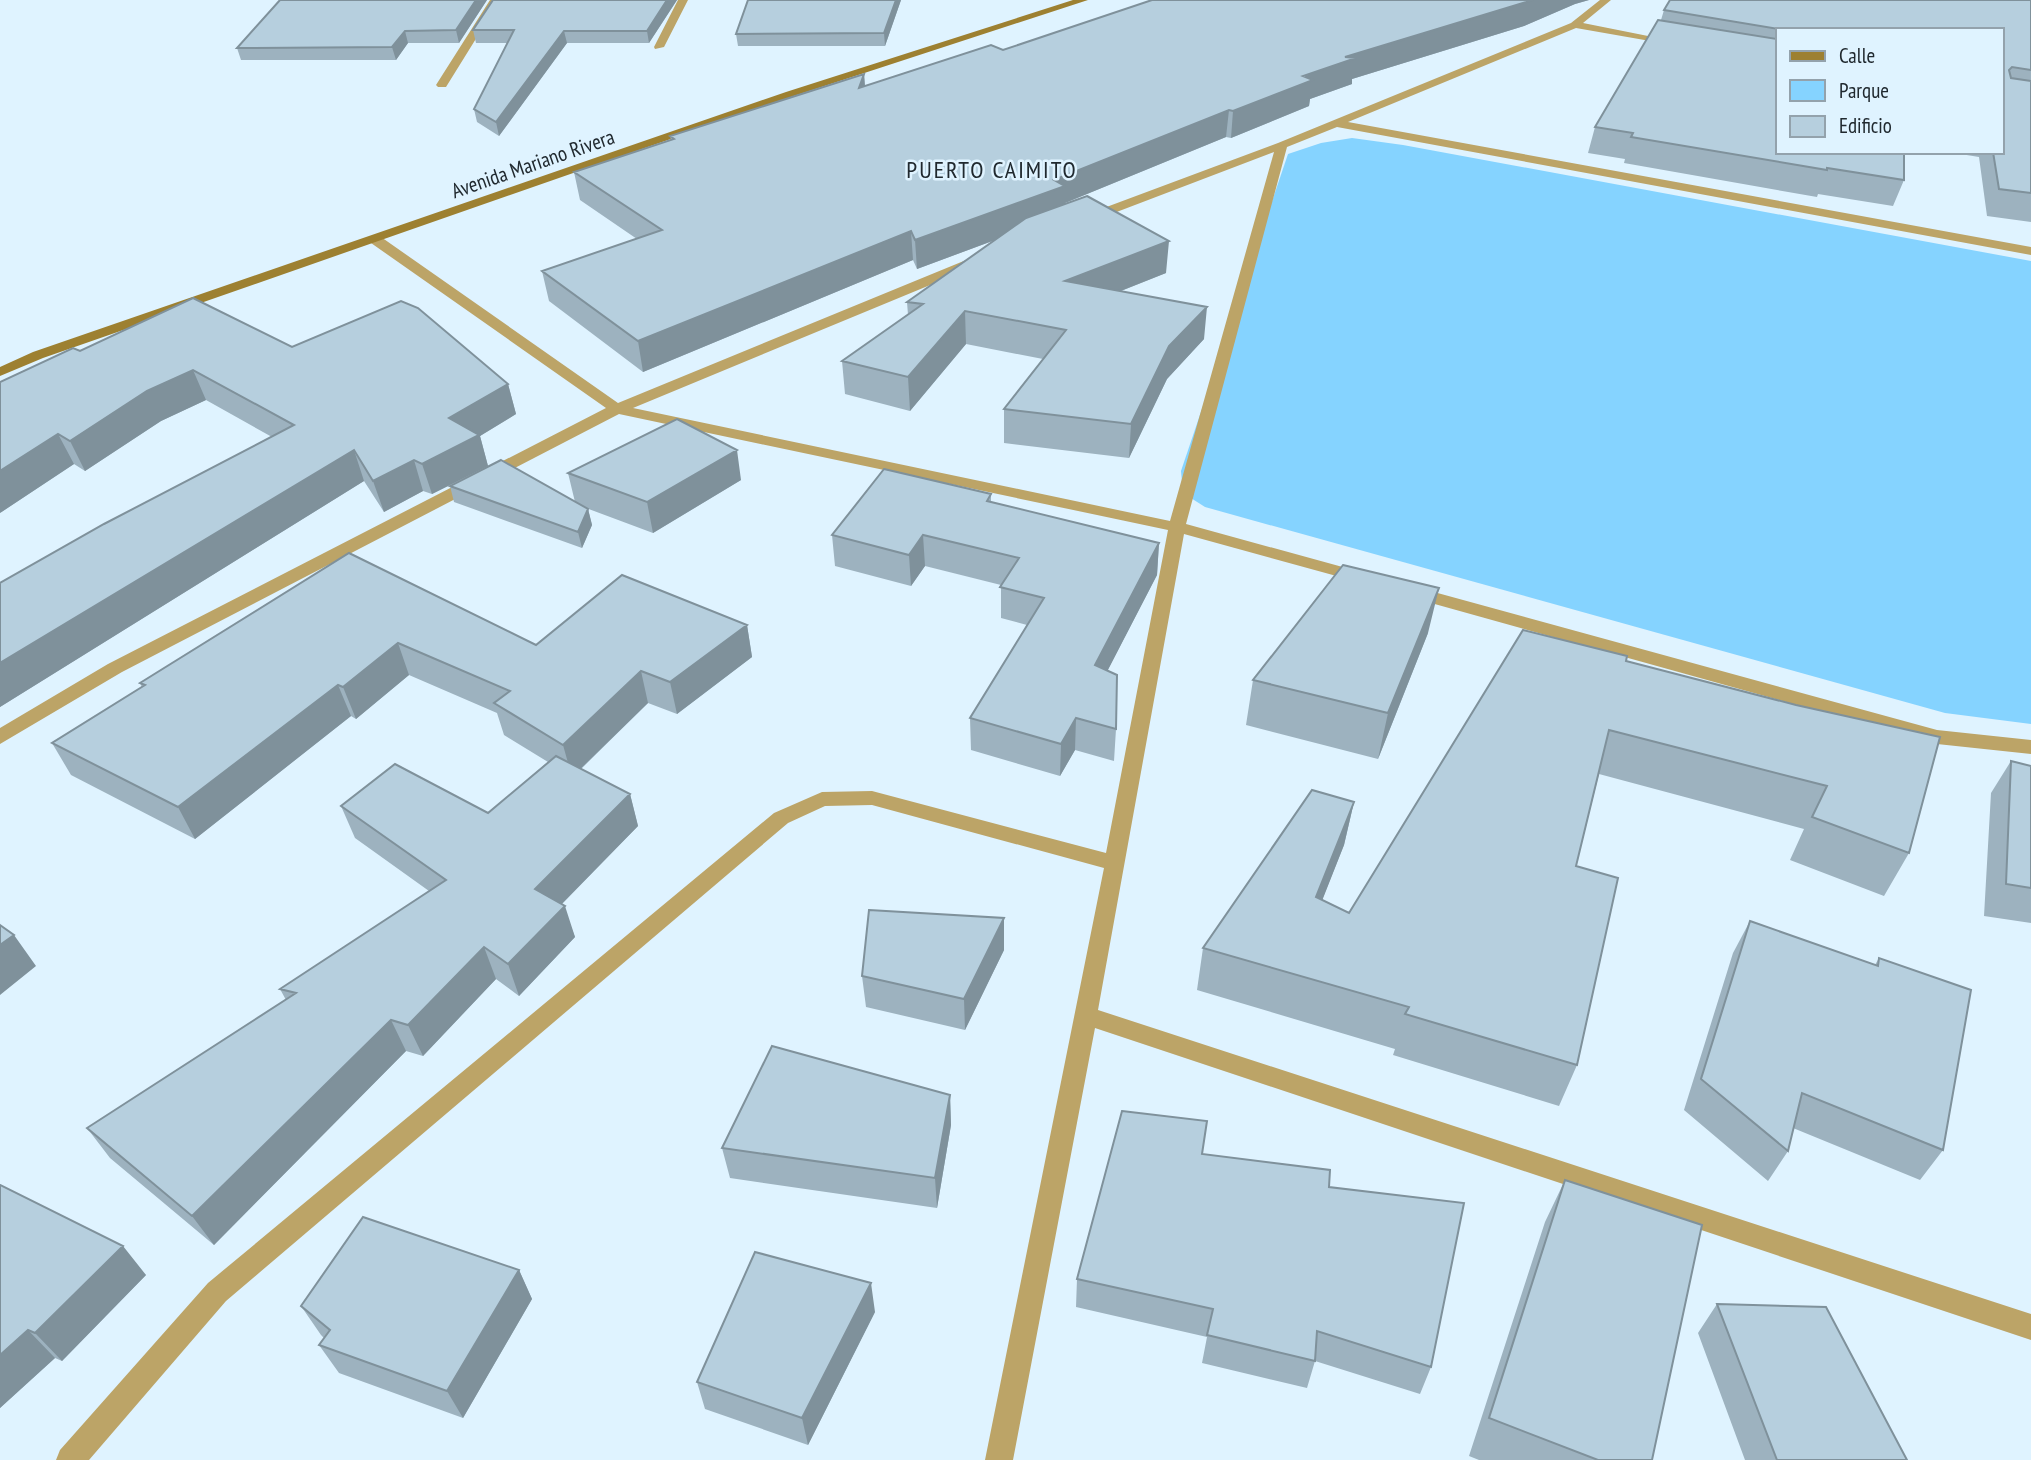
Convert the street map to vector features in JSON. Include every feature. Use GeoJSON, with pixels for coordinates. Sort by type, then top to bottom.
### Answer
{"type":"FeatureCollection","features":[{"type":"Feature","properties":{"kind":"main road","name":"Avenida Mariano Rivera"},"geometry":{"type":"LineString","coordinates":[[0,372],[38,355],[376,240],[790,94],[1083,0]]}},
{"type":"Feature","properties":{"kind":"street"},"geometry":{"type":"LineString","coordinates":[[442,85],[495,0]]}},
{"type":"Feature","properties":{"kind":"street"},"geometry":{"type":"LineString","coordinates":[[660,47],[683,0]]}},
{"type":"Feature","properties":{"kind":"street"},"geometry":{"type":"LineString","coordinates":[[1073,224],[1282,145],[1575,25],[1606,0]]}},
{"type":"Feature","properties":{"kind":"street"},"geometry":{"type":"LineString","coordinates":[[1575,25],[1683,43]]}},
{"type":"Feature","properties":{"kind":"street"},"geometry":{"type":"LineString","coordinates":[[1334,123],[2031,251]]}},
{"type":"Feature","properties":{"kind":"street"},"geometry":{"type":"LineString","coordinates":[[999,1460],[1177,527],[1282,145]]}},
{"type":"Feature","properties":{"kind":"street"},"geometry":{"type":"LineString","coordinates":[[376,240],[617,409],[1177,527],[1937,737],[2031,747]]}},
{"type":"Feature","properties":{"kind":"street"},"geometry":{"type":"LineString","coordinates":[[0,737],[115,668],[617,409],[995,254]]}},
{"type":"Feature","properties":{"kind":"street"},"geometry":{"type":"LineString","coordinates":[[70,1460],[216,1292],[781,818],[822,799],[872,798],[1115,863]]}},
{"type":"Feature","properties":{"kind":"street"},"geometry":{"type":"LineString","coordinates":[[1085,1015],[2031,1327]]}},
{"type":"Feature","properties":{"kind":"green space"},"geometry":{"type":"Polygon","coordinates":[[[1352,138],[1403,145],[2031,261],[2031,724],[1945,713],[1205,507],[1183,493],[1181,471],[1288,154],[1321,143],[1352,138]]]}},
{"type":"Feature","properties":{"kind":"building"},"geometry":{"type":"Polygon","coordinates":[[[280,0],[476,0],[456,30],[405,31],[392,47],[237,48],[280,0]]]}},
{"type":"Feature","properties":{"kind":"building"},"geometry":{"type":"Polygon","coordinates":[[[493,0],[667,0],[647,31],[564,31],[496,122],[474,109],[514,30],[473,30],[493,0]]]}},
{"type":"Feature","properties":{"kind":"building"},"geometry":{"type":"Polygon","coordinates":[[[748,0],[896,0],[884,33],[736,34],[748,0]]]}},
{"type":"Feature","properties":{"kind":"building"},"geometry":{"type":"Polygon","coordinates":[[[1152,0],[1533,0],[1345,57],[1356,58],[1303,76],[1313,80],[1233,111],[1229,110],[1054,180],[1065,186],[915,240],[911,231],[638,341],[542,271],[662,230],[574,172],[674,139],[670,136],[864,74],[859,88],[991,45],[1003,50],[1152,0]]]}},
{"type":"Feature","properties":{"kind":"building"},"geometry":{"type":"Polygon","coordinates":[[[1670,0],[2031,0],[2031,70],[2012,67],[2009,70],[2011,78],[2031,81],[2031,193],[1999,189],[1993,154],[2003,154],[2003,28],[1776,29],[1664,10],[1670,0]]]}},
{"type":"Feature","properties":{"kind":"building"},"geometry":{"type":"Polygon","coordinates":[[[1658,20],[1776,39],[1776,154],[1904,154],[1904,180],[1827,170],[1631,137],[1633,133],[1595,127],[1658,20]]]}},
{"type":"Feature","properties":{"kind":"building"},"geometry":{"type":"Polygon","coordinates":[[[1087,196],[1169,241],[1065,281],[1207,307],[1169,346],[1131,424],[1004,409],[1066,330],[965,311],[908,377],[842,361],[923,304],[907,302],[1026,218],[1087,196]]]}},
{"type":"Feature","properties":{"kind":"building"},"geometry":{"type":"Polygon","coordinates":[[[193,298],[292,347],[401,301],[418,308],[508,384],[449,418],[479,435],[422,464],[414,460],[373,481],[354,450],[0,663],[0,583],[104,524],[294,425],[193,370],[147,391],[70,441],[58,434],[0,471],[0,382],[73,348],[80,351],[193,298]]]}},
{"type":"Feature","properties":{"kind":"building"},"geometry":{"type":"Polygon","coordinates":[[[677,419],[737,450],[647,502],[568,473],[677,419]]]}},
{"type":"Feature","properties":{"kind":"building"},"geometry":{"type":"Polygon","coordinates":[[[501,460],[588,509],[578,532],[450,486],[501,460]]]}},
{"type":"Feature","properties":{"kind":"building"},"geometry":{"type":"Polygon","coordinates":[[[884,469],[991,494],[987,501],[1159,543],[1095,665],[1117,675],[1116,729],[1076,718],[1061,744],[970,718],[1044,598],[1000,587],[1019,558],[923,535],[909,555],[832,535],[884,469]]]}},
{"type":"Feature","properties":{"kind":"building"},"geometry":{"type":"Polygon","coordinates":[[[349,553],[536,645],[622,575],[747,625],[670,682],[641,671],[563,745],[494,703],[510,691],[398,643],[343,687],[338,685],[178,807],[52,743],[145,685],[140,683],[349,553]]]}},
{"type":"Feature","properties":{"kind":"building"},"geometry":{"type":"Polygon","coordinates":[[[1343,565],[1439,588],[1388,713],[1253,680],[1343,565]]]}},
{"type":"Feature","properties":{"kind":"building"},"geometry":{"type":"Polygon","coordinates":[[[1523,630],[1627,656],[1626,661],[1796,705],[1940,737],[1909,853],[1812,817],[1827,786],[1609,730],[1576,866],[1618,878],[1577,1065],[1405,1014],[1409,1007],[1203,948],[1312,790],[1354,802],[1316,897],[1349,913],[1523,630]]]}},
{"type":"Feature","properties":{"kind":"building"},"geometry":{"type":"Polygon","coordinates":[[[556,756],[630,794],[535,889],[565,906],[508,964],[484,947],[408,1025],[391,1020],[192,1216],[87,1128],[296,993],[280,989],[446,880],[341,806],[395,764],[488,813],[556,756]]]}},
{"type":"Feature","properties":{"kind":"building"},"geometry":{"type":"Polygon","coordinates":[[[2011,761],[2031,766],[2031,888],[2006,884],[2011,761]]]}},
{"type":"Feature","properties":{"kind":"building"},"geometry":{"type":"Polygon","coordinates":[[[869,910],[1004,918],[964,999],[862,976],[869,910]]]}},
{"type":"Feature","properties":{"kind":"building"},"geometry":{"type":"Polygon","coordinates":[[[1750,921],[1878,966],[1879,958],[1971,990],[1943,1150],[1802,1093],[1788,1151],[1701,1079],[1750,921]]]}},
{"type":"Feature","properties":{"kind":"building"},"geometry":{"type":"Polygon","coordinates":[[[0,925],[14,935],[0,945],[0,925]]]}},
{"type":"Feature","properties":{"kind":"building"},"geometry":{"type":"Polygon","coordinates":[[[772,1046],[950,1095],[935,1178],[722,1148],[772,1046]]]}},
{"type":"Feature","properties":{"kind":"building"},"geometry":{"type":"Polygon","coordinates":[[[1122,1111],[1207,1121],[1202,1154],[1330,1170],[1329,1187],[1464,1203],[1431,1367],[1317,1331],[1315,1361],[1207,1335],[1213,1309],[1077,1279],[1122,1111]]]}},
{"type":"Feature","properties":{"kind":"building"},"geometry":{"type":"Polygon","coordinates":[[[1565,1180],[1702,1225],[1652,1460],[1598,1460],[1489,1418],[1565,1180]]]}},
{"type":"Feature","properties":{"kind":"building"},"geometry":{"type":"Polygon","coordinates":[[[0,1185],[123,1246],[35,1333],[28,1330],[0,1355],[0,1185]]]}},
{"type":"Feature","properties":{"kind":"building"},"geometry":{"type":"Polygon","coordinates":[[[363,1217],[519,1270],[447,1391],[319,1345],[330,1330],[301,1306],[363,1217]]]}},
{"type":"Feature","properties":{"kind":"building"},"geometry":{"type":"Polygon","coordinates":[[[755,1252],[871,1283],[802,1418],[697,1382],[755,1252]]]}},
{"type":"Feature","properties":{"kind":"building"},"geometry":{"type":"Polygon","coordinates":[[[1717,1304],[1826,1307],[1907,1460],[1777,1460],[1717,1304]]]}},
{"type":"Feature","properties":{"kind":"district","name":"PUERTO CAIMITO"},"geometry":{"type":"Point","coordinates":[992,170]}}]}
